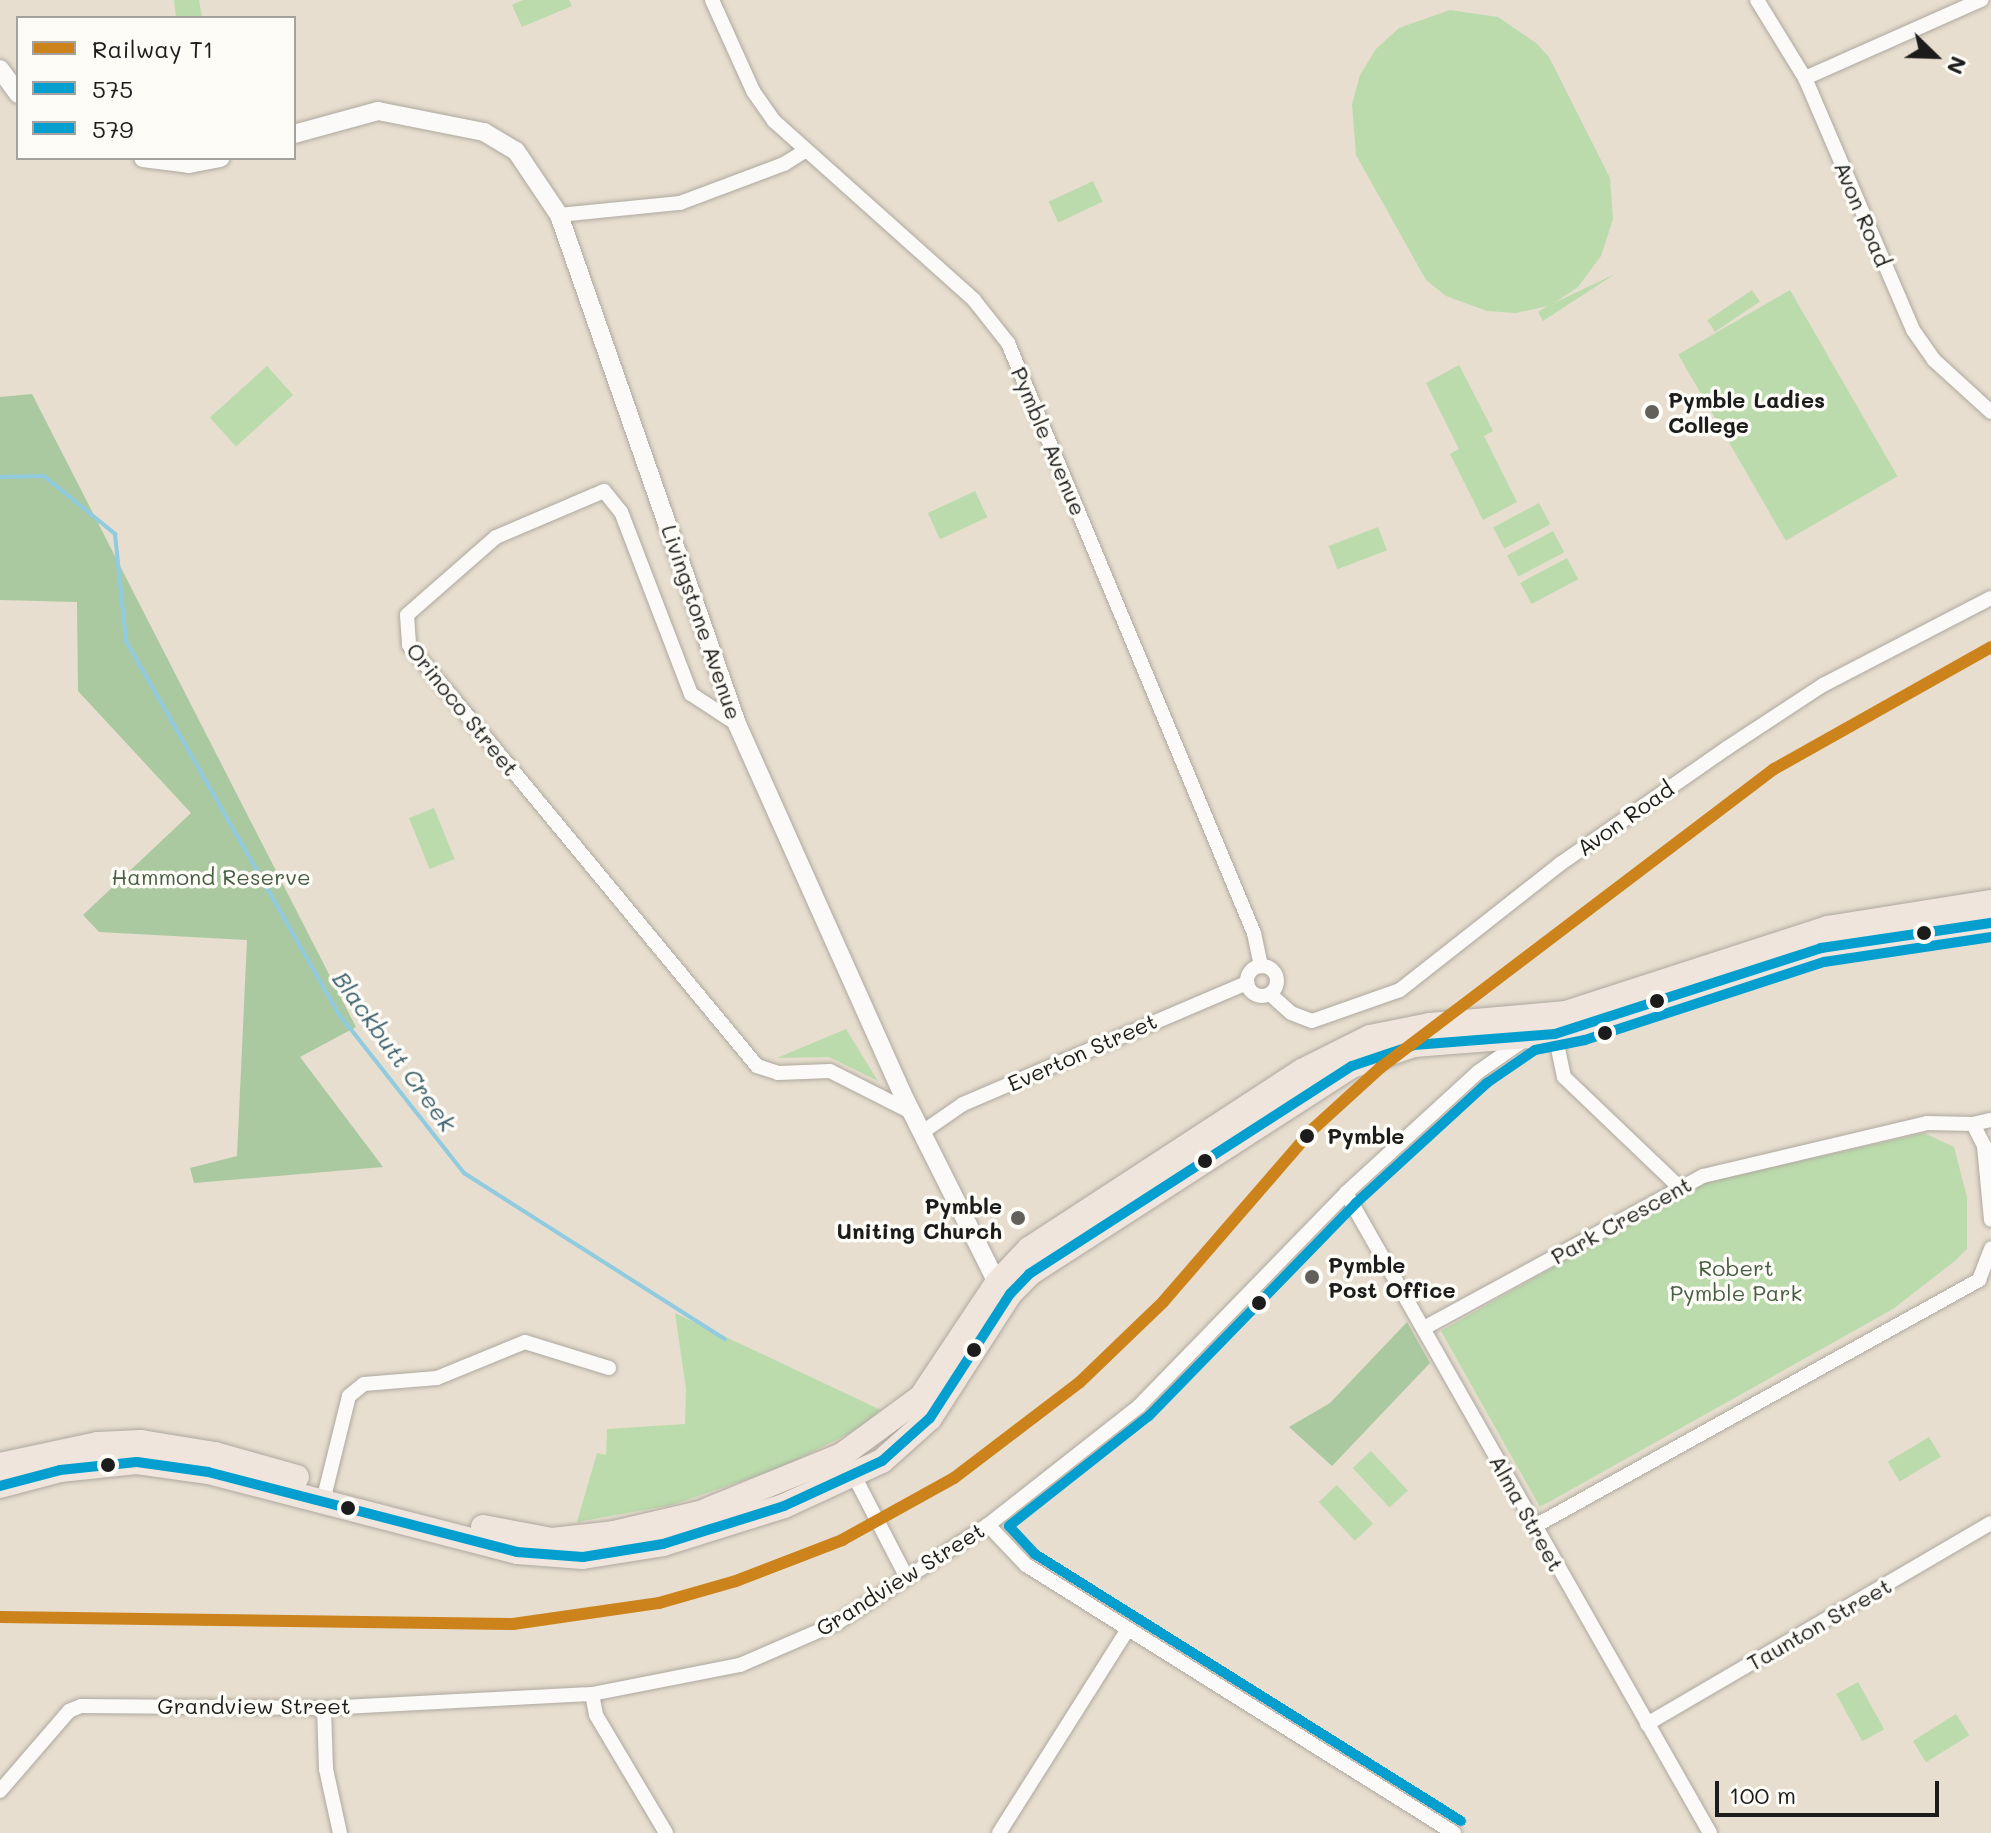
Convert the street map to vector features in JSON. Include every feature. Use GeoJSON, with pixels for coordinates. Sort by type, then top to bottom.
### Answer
{"type":"FeatureCollection","features":[{"type":"Feature","properties":{"kind":"highway"},"geometry":{"type":"LineString","coordinates":[[325,1493],[517,1552],[583,1557],[663,1544],[855,1477],[906,1443],[930,1418],[1029,1249],[1302,1071],[1370,1037],[1430,1025],[1493,1022],[1582,1008],[1828,928],[1991,902]]}},
{"type":"Feature","properties":{"kind":"highway"},"geometry":{"type":"LineString","coordinates":[[2,1479],[137,1462],[325,1493],[514,1534],[582,1539],[700,1513],[842,1455],[921,1397],[1003,1289],[1288,1103],[1352,1066],[1400,1048],[1555,1034],[1831,946],[1991,923]]}},
{"type":"Feature","properties":{"kind":"street","name":"Pymble Avenue"},"geometry":{"type":"LineString","coordinates":[[712,0],[753,91],[803,152],[974,300],[1008,343],[1254,933],[1261,966],[1277,979],[1270,994]]}},
{"type":"Feature","properties":{"kind":"street","name":"Avon Road"},"geometry":{"type":"LineString","coordinates":[[1757,0],[1805,78],[1913,330],[1934,360],[1991,412]]}},
{"type":"Feature","properties":{"kind":"street"},"geometry":{"type":"LineString","coordinates":[[1805,78],[1981,0]]}},
{"type":"Feature","properties":{"kind":"street"},"geometry":{"type":"LineString","coordinates":[[0,69],[16,91]]}},
{"type":"Feature","properties":{"kind":"street","name":"Livingstone Avenue"},"geometry":{"type":"LineString","coordinates":[[296,133],[378,111],[484,132],[516,151],[559,215],[737,724],[913,1113],[1003,1289]]}},
{"type":"Feature","properties":{"kind":"street"},"geometry":{"type":"LineString","coordinates":[[559,215],[680,203],[784,164],[803,152]]}},
{"type":"Feature","properties":{"kind":"street"},"geometry":{"type":"LineString","coordinates":[[158,160],[189,164],[210,160]]}},
{"type":"Feature","properties":{"kind":"street","name":"Orinoco Street"},"geometry":{"type":"LineString","coordinates":[[737,724],[691,694],[621,512],[604,491],[496,537],[407,615],[409,645],[757,1066],[778,1073],[830,1071],[913,1113]]}},
{"type":"Feature","properties":{"kind":"street","name":"Avon Road"},"geometry":{"type":"LineString","coordinates":[[1270,994],[1291,1013],[1312,1021],[1400,990],[1560,864],[1727,748],[1823,685],[1991,598]]}},
{"type":"Feature","properties":{"kind":"street"},"geometry":{"type":"LineString","coordinates":[[1261,966],[1249,973],[1247,983],[1255,995],[1270,994]]}},
{"type":"Feature","properties":{"kind":"street","name":"Everton Street"},"geometry":{"type":"LineString","coordinates":[[924,1131],[950,1110],[1247,983]]}},
{"type":"Feature","properties":{"kind":"street"},"geometry":{"type":"LineString","coordinates":[[1555,1034],[1564,1077],[1678,1186]]}},
{"type":"Feature","properties":{"kind":"street","name":"Grandview Street"},"geometry":{"type":"LineString","coordinates":[[0,1791],[69,1711],[81,1706],[324,1708],[592,1694],[740,1665],[837,1623],[988,1525],[1139,1406],[1346,1193],[1478,1072],[1529,1037]]}},
{"type":"Feature","properties":{"kind":"street"},"geometry":{"type":"LineString","coordinates":[[1475,1040],[1478,1072]]}},
{"type":"Feature","properties":{"kind":"street","name":"Park Crescent"},"geometry":{"type":"LineString","coordinates":[[1424,1328],[1678,1186],[1703,1176],[1927,1123],[1973,1124],[1991,1120]]}},
{"type":"Feature","properties":{"kind":"street"},"geometry":{"type":"LineString","coordinates":[[1973,1124],[1984,1146],[1991,1220]]}},
{"type":"Feature","properties":{"kind":"street","name":"Alma Street"},"geometry":{"type":"LineString","coordinates":[[1346,1193],[1710,1833]]}},
{"type":"Feature","properties":{"kind":"street"},"geometry":{"type":"LineString","coordinates":[[1535,1526],[1979,1280],[1991,1248]]}},
{"type":"Feature","properties":{"kind":"street"},"geometry":{"type":"LineString","coordinates":[[325,1493],[349,1396],[364,1384],[437,1378],[525,1342],[609,1368]]}},
{"type":"Feature","properties":{"kind":"street"},"geometry":{"type":"LineString","coordinates":[[842,1455],[907,1578]]}},
{"type":"Feature","properties":{"kind":"street","name":"Taunton Street"},"geometry":{"type":"LineString","coordinates":[[1647,1724],[1991,1523]]}},
{"type":"Feature","properties":{"kind":"street"},"geometry":{"type":"LineString","coordinates":[[988,1525],[1026,1565],[1454,1833]]}},
{"type":"Feature","properties":{"kind":"street"},"geometry":{"type":"LineString","coordinates":[[999,1833],[1128,1629]]}},
{"type":"Feature","properties":{"kind":"street"},"geometry":{"type":"LineString","coordinates":[[592,1694],[596,1715],[666,1833]]}},
{"type":"Feature","properties":{"kind":"street"},"geometry":{"type":"LineString","coordinates":[[324,1708],[326,1769],[340,1833]]}},
{"type":"Feature","properties":{"kind":"green space"},"geometry":{"type":"Polygon","coordinates":[[[174,0],[199,0],[202,16],[176,16],[174,0]]]}},
{"type":"Feature","properties":{"kind":"green space"},"geometry":{"type":"Polygon","coordinates":[[[523,0],[569,0],[572,6],[522,27],[512,5],[523,0]]]}},
{"type":"Feature","properties":{"kind":"green space"},"geometry":{"type":"Polygon","coordinates":[[[1450,10],[1498,17],[1536,43],[1549,57],[1610,178],[1613,219],[1601,256],[1578,287],[1554,303],[1615,274],[1543,321],[1538,312],[1548,306],[1516,313],[1487,311],[1446,296],[1426,280],[1356,155],[1352,104],[1360,75],[1376,49],[1399,28],[1450,10]]]}},
{"type":"Feature","properties":{"kind":"green space"},"geometry":{"type":"Polygon","coordinates":[[[1093,181],[1103,202],[1058,223],[1049,202],[1093,181]]]}},
{"type":"Feature","properties":{"kind":"green space"},"geometry":{"type":"Polygon","coordinates":[[[1752,290],[1760,302],[1715,332],[1707,320],[1752,290]]]}},
{"type":"Feature","properties":{"kind":"green space"},"geometry":{"type":"Polygon","coordinates":[[[1790,290],[1898,476],[1786,541],[1678,354],[1790,290]]]}},
{"type":"Feature","properties":{"kind":"green space"},"geometry":{"type":"Polygon","coordinates":[[[1459,365],[1493,431],[1484,436],[1517,502],[1483,520],[1450,454],[1459,449],[1426,383],[1459,365]]]}},
{"type":"Feature","properties":{"kind":"green space"},"geometry":{"type":"Polygon","coordinates":[[[267,366],[293,395],[236,447],[210,418],[267,366]]]}},
{"type":"Feature","properties":{"kind":"green space","name":"Hammond Reserve"},"geometry":{"type":"Polygon","coordinates":[[[32,394],[356,1027],[300,1057],[383,1167],[194,1183],[190,1168],[237,1156],[247,940],[99,932],[83,915],[191,813],[78,691],[77,602],[0,600],[0,397],[32,394]]]}},
{"type":"Feature","properties":{"kind":"green space"},"geometry":{"type":"Polygon","coordinates":[[[975,491],[987,517],[940,539],[928,513],[975,491]]]}},
{"type":"Feature","properties":{"kind":"green space"},"geometry":{"type":"Polygon","coordinates":[[[1539,503],[1550,524],[1504,549],[1493,527],[1539,503]]]}},
{"type":"Feature","properties":{"kind":"green space"},"geometry":{"type":"Polygon","coordinates":[[[1378,527],[1387,550],[1337,569],[1329,546],[1378,527]]]}},
{"type":"Feature","properties":{"kind":"green space"},"geometry":{"type":"Polygon","coordinates":[[[1553,531],[1564,552],[1518,577],[1507,555],[1553,531]]]}},
{"type":"Feature","properties":{"kind":"green space"},"geometry":{"type":"Polygon","coordinates":[[[1567,558],[1578,579],[1531,604],[1520,583],[1567,558]]]}},
{"type":"Feature","properties":{"kind":"green space"},"geometry":{"type":"Polygon","coordinates":[[[434,808],[455,859],[430,869],[409,818],[434,808]]]}},
{"type":"Feature","properties":{"kind":"green space"},"geometry":{"type":"Polygon","coordinates":[[[846,1029],[878,1081],[829,1057],[777,1058],[846,1029]]]}},
{"type":"Feature","properties":{"kind":"green space","name":"Robert Pymble Park"},"geometry":{"type":"Polygon","coordinates":[[[1924,1133],[1954,1147],[1967,1197],[1967,1249],[1956,1260],[1893,1309],[1540,1507],[1441,1331],[1702,1183],[1924,1133]]]}},
{"type":"Feature","properties":{"kind":"green space"},"geometry":{"type":"Polygon","coordinates":[[[675,1313],[881,1410],[854,1431],[780,1468],[672,1505],[577,1522],[597,1453],[606,1455],[607,1429],[685,1424],[686,1389],[675,1313]]]}},
{"type":"Feature","properties":{"kind":"green space"},"geometry":{"type":"Polygon","coordinates":[[[1407,1322],[1430,1363],[1332,1466],[1289,1427],[1330,1403],[1407,1322]]]}},
{"type":"Feature","properties":{"kind":"green space"},"geometry":{"type":"Polygon","coordinates":[[[1929,1437],[1941,1457],[1900,1481],[1888,1462],[1929,1437]]]}},
{"type":"Feature","properties":{"kind":"green space"},"geometry":{"type":"Polygon","coordinates":[[[1371,1451],[1408,1490],[1390,1508],[1353,1468],[1371,1451]]]}},
{"type":"Feature","properties":{"kind":"green space"},"geometry":{"type":"Polygon","coordinates":[[[1337,1485],[1373,1524],[1355,1541],[1319,1502],[1337,1485]]]}},
{"type":"Feature","properties":{"kind":"green space"},"geometry":{"type":"Polygon","coordinates":[[[1858,1682],[1884,1729],[1862,1741],[1836,1694],[1858,1682]]]}},
{"type":"Feature","properties":{"kind":"green space"},"geometry":{"type":"Polygon","coordinates":[[[1956,1714],[1969,1735],[1926,1762],[1913,1741],[1956,1714]]]}},
{"type":"Feature","properties":{"kind":"waterway","name":"Blackbutt Creek"},"geometry":{"type":"LineString","coordinates":[[0,477],[44,476],[115,534],[126,641],[338,1013],[464,1173],[725,1339]]}},
{"type":"Feature","properties":{"kind":"rail line","name":"T1"},"geometry":{"type":"LineString","coordinates":[[0,1617],[513,1624],[659,1603],[736,1581],[842,1540],[954,1478],[1080,1382],[1163,1302],[1313,1129],[1380,1068],[1774,769],[1991,647]]}},
{"type":"Feature","properties":{"kind":"transit line","name":"575"},"geometry":{"type":"LineString","coordinates":[[0,1486],[60,1470],[137,1462],[208,1472],[517,1552],[583,1557],[663,1544],[784,1506],[882,1461],[930,1418],[1010,1294],[1029,1274],[1352,1066],[1414,1045],[1555,1034],[1821,948],[1991,923]]}},
{"type":"Feature","properties":{"kind":"transit line","name":"579"},"geometry":{"type":"LineString","coordinates":[[1461,1821],[1035,1554],[1009,1526],[1149,1416],[1356,1203],[1487,1083],[1535,1050],[1585,1040],[1824,962],[1991,937]]}},
{"type":"Feature","properties":{"kind":"place","name":"Pymble Ladies College"},"geometry":{"type":"Point","coordinates":[1652,412]}},
{"type":"Feature","properties":{"kind":"place","name":"Pymble"},"geometry":{"type":"Point","coordinates":[1307,1136]}},
{"type":"Feature","properties":{"kind":"place","name":"Pymble Uniting Church"},"geometry":{"type":"Point","coordinates":[1018,1218]}},
{"type":"Feature","properties":{"kind":"place","name":"Pymble Post Office"},"geometry":{"type":"Point","coordinates":[1312,1277]}}]}
